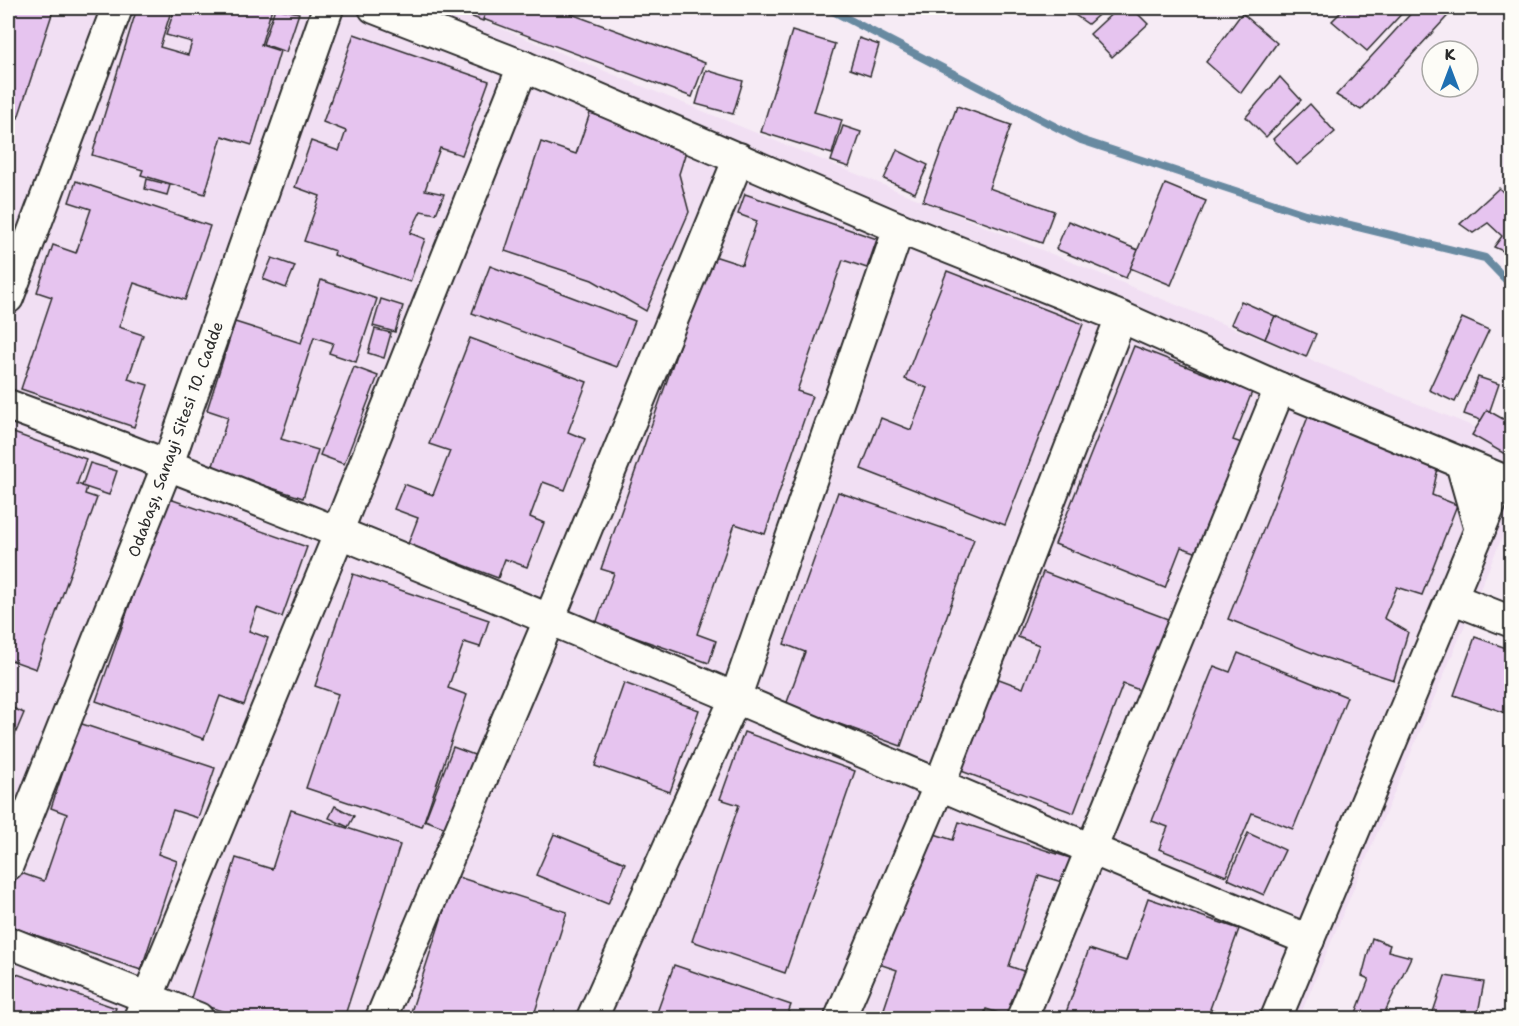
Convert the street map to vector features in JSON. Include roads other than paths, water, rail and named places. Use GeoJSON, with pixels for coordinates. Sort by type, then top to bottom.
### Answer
{"type":"FeatureCollection","features":[{"type":"Feature","properties":{"kind":"street"},"geometry":{"type":"LineString","coordinates":[[8,298],[117,8]]}},
{"type":"Feature","properties":{"kind":"street","name":"Odabaşı, Sanayi Sitesi 10. Cadde"},"geometry":{"type":"LineString","coordinates":[[8,865],[168,464],[328,8]]}},
{"type":"Feature","properties":{"kind":"street"},"geometry":{"type":"LineString","coordinates":[[374,8],[523,66],[899,228],[1121,317],[1280,388],[1501,479],[1276,1018]]}},
{"type":"Feature","properties":{"kind":"street"},"geometry":{"type":"LineString","coordinates":[[143,1008],[337,539],[337,533],[523,66]]}},
{"type":"Feature","properties":{"kind":"street"},"geometry":{"type":"LineString","coordinates":[[381,1018],[549,620],[739,158]]}},
{"type":"Feature","properties":{"kind":"street"},"geometry":{"type":"LineString","coordinates":[[592,1018],[735,699],[899,228]]}},
{"type":"Feature","properties":{"kind":"street"},"geometry":{"type":"LineString","coordinates":[[840,1018],[939,786],[1121,317]]}},
{"type":"Feature","properties":{"kind":"street"},"geometry":{"type":"LineString","coordinates":[[1022,1018],[1280,388]]}},
{"type":"Feature","properties":{"kind":"street"},"geometry":{"type":"LineString","coordinates":[[8,405],[168,464],[549,620],[1091,851],[1309,940]]}},
{"type":"Feature","properties":{"kind":"street"},"geometry":{"type":"LineString","coordinates":[[1451,598],[1512,622]]}},
{"type":"Feature","properties":{"kind":"street"},"geometry":{"type":"LineString","coordinates":[[8,942],[143,1008],[198,1018]]}},
{"type":"Feature","properties":{"kind":"waterway"},"geometry":{"type":"LineString","coordinates":[[827,8],[1081,140],[1305,214],[1485,258],[1512,286]]}}]}
